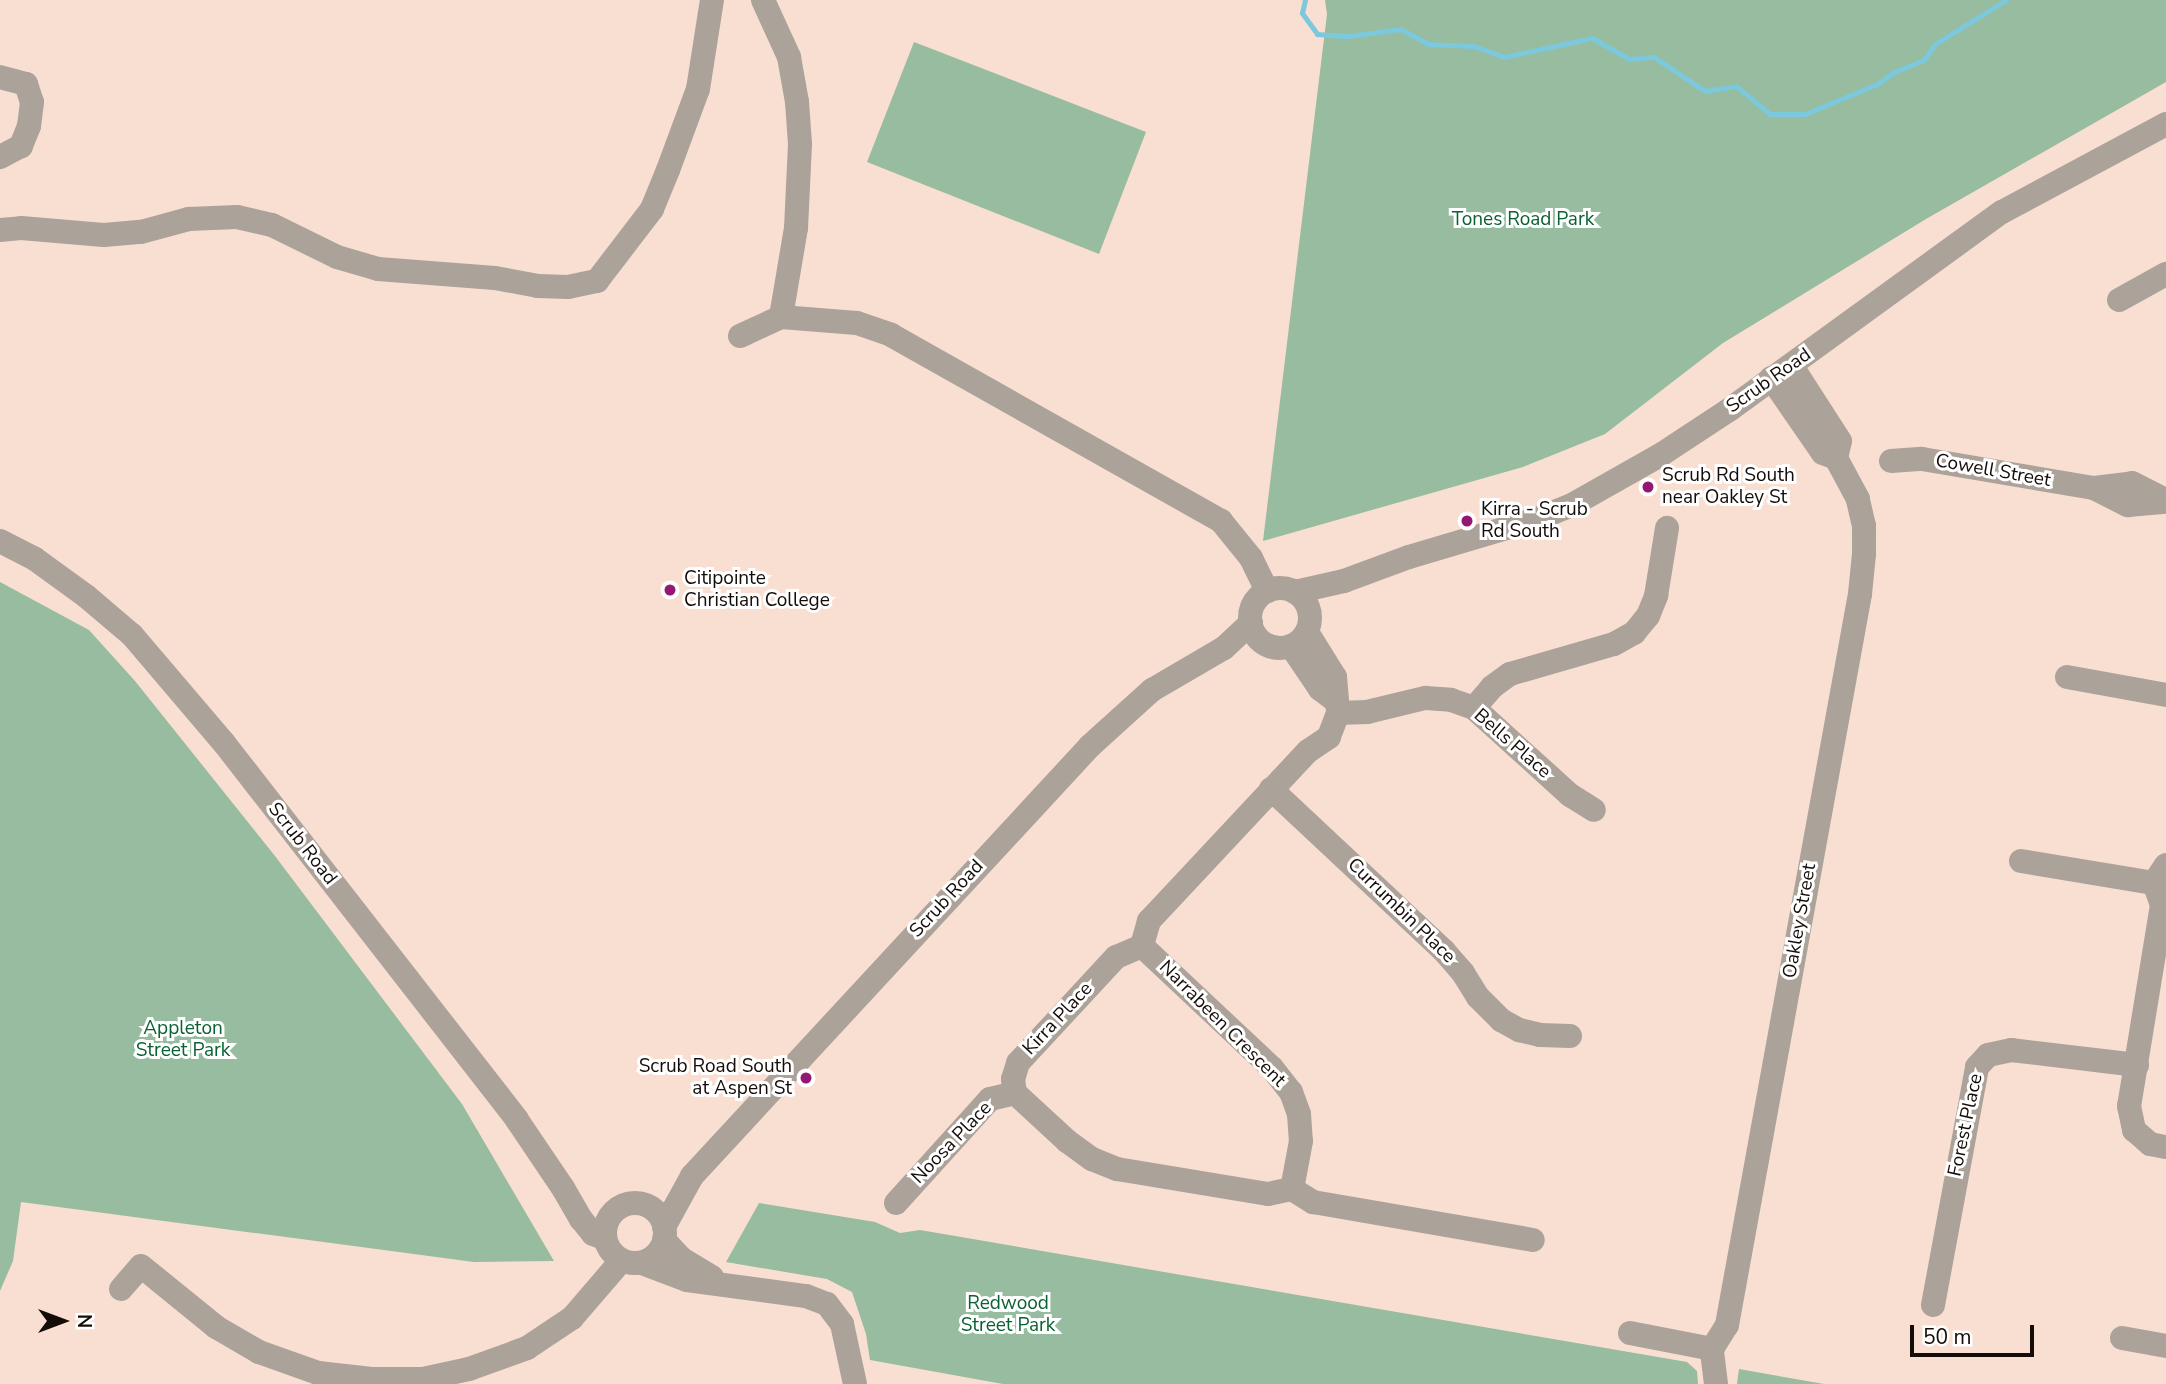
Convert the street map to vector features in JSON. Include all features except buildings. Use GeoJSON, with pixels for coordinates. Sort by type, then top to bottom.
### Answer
{"type":"FeatureCollection","features":[{"type":"Feature","properties":{"kind":"street"},"geometry":{"type":"LineString","coordinates":[[0,230],[21,228],[104,235],[141,232],[189,219],[237,218],[272,225],[337,257],[378,269],[495,278],[538,286],[569,288],[597,281],[652,209],[668,170],[698,89],[712,0]]}},
{"type":"Feature","properties":{"kind":"street"},"geometry":{"type":"LineString","coordinates":[[763,0],[789,57],[797,102],[800,144],[796,228],[781,317]]}},
{"type":"Feature","properties":{"kind":"street"},"geometry":{"type":"LineString","coordinates":[[0,77],[26,84],[32,102],[29,126],[21,146],[0,157]]}},
{"type":"Feature","properties":{"kind":"street","name":"Scrub Road"},"geometry":{"type":"LineString","coordinates":[[1300,620],[1344,581],[1409,557],[1536,519],[1572,505],[1662,454],[1781,372],[2002,212],[2166,124]]}},
{"type":"Feature","properties":{"kind":"street"},"geometry":{"type":"LineString","coordinates":[[0,214],[0,223]]}},
{"type":"Feature","properties":{"kind":"street"},"geometry":{"type":"LineString","coordinates":[[2119,300],[2166,274]]}},
{"type":"Feature","properties":{"kind":"street"},"geometry":{"type":"LineString","coordinates":[[740,336],[781,317],[857,323],[891,335],[1221,521],[1251,558],[1267,591]]}},
{"type":"Feature","properties":{"kind":"street","name":"Oakley Street"},"geometry":{"type":"LineString","coordinates":[[1712,1349],[1727,1325],[1860,594],[1864,526],[1858,499],[1836,458],[1840,442],[1781,372]]}},
{"type":"Feature","properties":{"kind":"street","name":"Cowell Street"},"geometry":{"type":"LineString","coordinates":[[1891,461],[1922,459],[2094,488],[2128,505],[2166,501]]}},
{"type":"Feature","properties":{"kind":"street"},"geometry":{"type":"LineString","coordinates":[[1474,708],[1492,687],[1510,674],[1614,644],[1634,632],[1648,616],[1656,596],[1667,528]]}},
{"type":"Feature","properties":{"kind":"street","name":"Scrub Road"},"geometry":{"type":"LineString","coordinates":[[0,541],[35,559],[76,588],[132,635],[232,754],[517,1120],[581,1220],[593,1234],[604,1238]]}},
{"type":"Feature","properties":{"kind":"street"},"geometry":{"type":"LineString","coordinates":[[1142,946],[1149,921],[1308,751],[1329,737],[1338,707],[1335,677],[1284,588],[1267,591],[1253,607],[1257,633],[1277,648],[1300,620]]}},
{"type":"Feature","properties":{"kind":"street","name":"Scrub Road"},"geometry":{"type":"LineString","coordinates":[[664,1233],[692,1176],[1090,746],[1152,690],[1224,648],[1257,633]]}},
{"type":"Feature","properties":{"kind":"street"},"geometry":{"type":"LineString","coordinates":[[2067,677],[2166,695]]}},
{"type":"Feature","properties":{"kind":"street","name":"Bells Place"},"geometry":{"type":"LineString","coordinates":[[1338,707],[1367,712],[1425,698],[1451,700],[1474,708],[1570,795],[1594,810]]}},
{"type":"Feature","properties":{"kind":"street","name":"Currumbin Place"},"geometry":{"type":"LineString","coordinates":[[1271,789],[1444,951],[1463,973],[1478,998],[1501,1020],[1520,1030],[1540,1035],[1570,1036]]}},
{"type":"Feature","properties":{"kind":"street"},"geometry":{"type":"LineString","coordinates":[[2021,861],[2160,874],[2162,905],[2129,1106],[2134,1130],[2150,1144],[2166,1147]]}},
{"type":"Feature","properties":{"kind":"street","name":"Kirra Place"},"geometry":{"type":"LineString","coordinates":[[1015,1093],[1013,1079],[1018,1063],[1116,957],[1142,946]]}},
{"type":"Feature","properties":{"kind":"street","name":"Narrabeen Crescent"},"geometry":{"type":"LineString","coordinates":[[1142,946],[1272,1068],[1291,1092],[1299,1114],[1301,1141],[1292,1189]]}},
{"type":"Feature","properties":{"kind":"street","name":"Forest Place"},"geometry":{"type":"LineString","coordinates":[[1933,1306],[1977,1067],[1988,1055],[2011,1050],[2137,1065]]}},
{"type":"Feature","properties":{"kind":"street"},"geometry":{"type":"LineString","coordinates":[[1015,1093],[1067,1141],[1092,1159],[1117,1169],[1268,1194],[1292,1189],[1313,1202],[1533,1240]]}},
{"type":"Feature","properties":{"kind":"street","name":"Noosa Place"},"geometry":{"type":"LineString","coordinates":[[895,1203],[990,1099],[1015,1093]]}},
{"type":"Feature","properties":{"kind":"street","name":"Scrub Road"},"geometry":{"type":"LineString","coordinates":[[644,1204],[692,1176]]}},
{"type":"Feature","properties":{"kind":"street"},"geometry":{"type":"LineString","coordinates":[[563,1188],[598,1205],[619,1207],[644,1204],[657,1213],[664,1233],[694,1268],[725,1283]]}},
{"type":"Feature","properties":{"kind":"street"},"geometry":{"type":"LineString","coordinates":[[619,1207],[607,1220],[604,1238],[607,1248],[631,1262],[687,1280],[806,1296],[827,1304],[842,1324],[855,1384]]}},
{"type":"Feature","properties":{"kind":"street"},"geometry":{"type":"LineString","coordinates":[[121,1289],[144,1262],[216,1326],[259,1352],[318,1373],[372,1379],[410,1379],[469,1369],[527,1348],[572,1318],[631,1262],[656,1255],[664,1233]]}},
{"type":"Feature","properties":{"kind":"street"},"geometry":{"type":"LineString","coordinates":[[1630,1333],[1712,1349],[1716,1384]]}},
{"type":"Feature","properties":{"kind":"street"},"geometry":{"type":"LineString","coordinates":[[2122,1338],[2166,1346]]}},
{"type":"Feature","properties":{"kind":"green space","name":"Tones Road Park"},"geometry":{"type":"Polygon","coordinates":[[[1325,0],[2166,0],[2166,82],[1926,219],[1723,343],[1605,434],[1523,467],[1263,541],[1327,14],[1325,0]]]}},
{"type":"Feature","properties":{"kind":"green space"},"geometry":{"type":"Polygon","coordinates":[[[914,42],[1146,132],[1099,254],[867,162],[914,42]]]}},
{"type":"Feature","properties":{"kind":"green space","name":"Appleton Street Park"},"geometry":{"type":"Polygon","coordinates":[[[0,582],[89,630],[135,681],[275,856],[462,1104],[554,1261],[474,1262],[21,1202],[13,1261],[0,1291],[0,582]]]}},
{"type":"Feature","properties":{"kind":"green space","name":"Redwood Street Park"},"geometry":{"type":"Polygon","coordinates":[[[759,1203],[875,1222],[900,1233],[920,1230],[1687,1362],[1697,1371],[1698,1384],[1003,1384],[870,1360],[866,1334],[852,1292],[827,1279],[726,1262],[759,1203]]]}},
{"type":"Feature","properties":{"kind":"green space"},"geometry":{"type":"Polygon","coordinates":[[[1739,1369],[1824,1384],[1737,1384],[1739,1369]]]}},
{"type":"Feature","properties":{"kind":"waterway"},"geometry":{"type":"LineString","coordinates":[[1305,0],[1302,13],[1317,34],[1348,36],[1401,29],[1428,44],[1474,46],[1504,57],[1592,38],[1629,59],[1654,57],[1705,91],[1736,86],[1770,114],[1805,114],[1877,84],[1894,72],[1924,60],[1935,44],[2006,0]]}},
{"type":"Feature","properties":{"kind":"place","name":"Scrub Rd South near Oakley St"},"geometry":{"type":"Point","coordinates":[1648,487]}},
{"type":"Feature","properties":{"kind":"place","name":"Kirra - Scrub Rd South"},"geometry":{"type":"Point","coordinates":[1467,521]}},
{"type":"Feature","properties":{"kind":"place","name":"Citipointe Christian College"},"geometry":{"type":"Point","coordinates":[670,590]}},
{"type":"Feature","properties":{"kind":"place","name":"Scrub Road South at Aspen St"},"geometry":{"type":"Point","coordinates":[806,1078]}}]}
